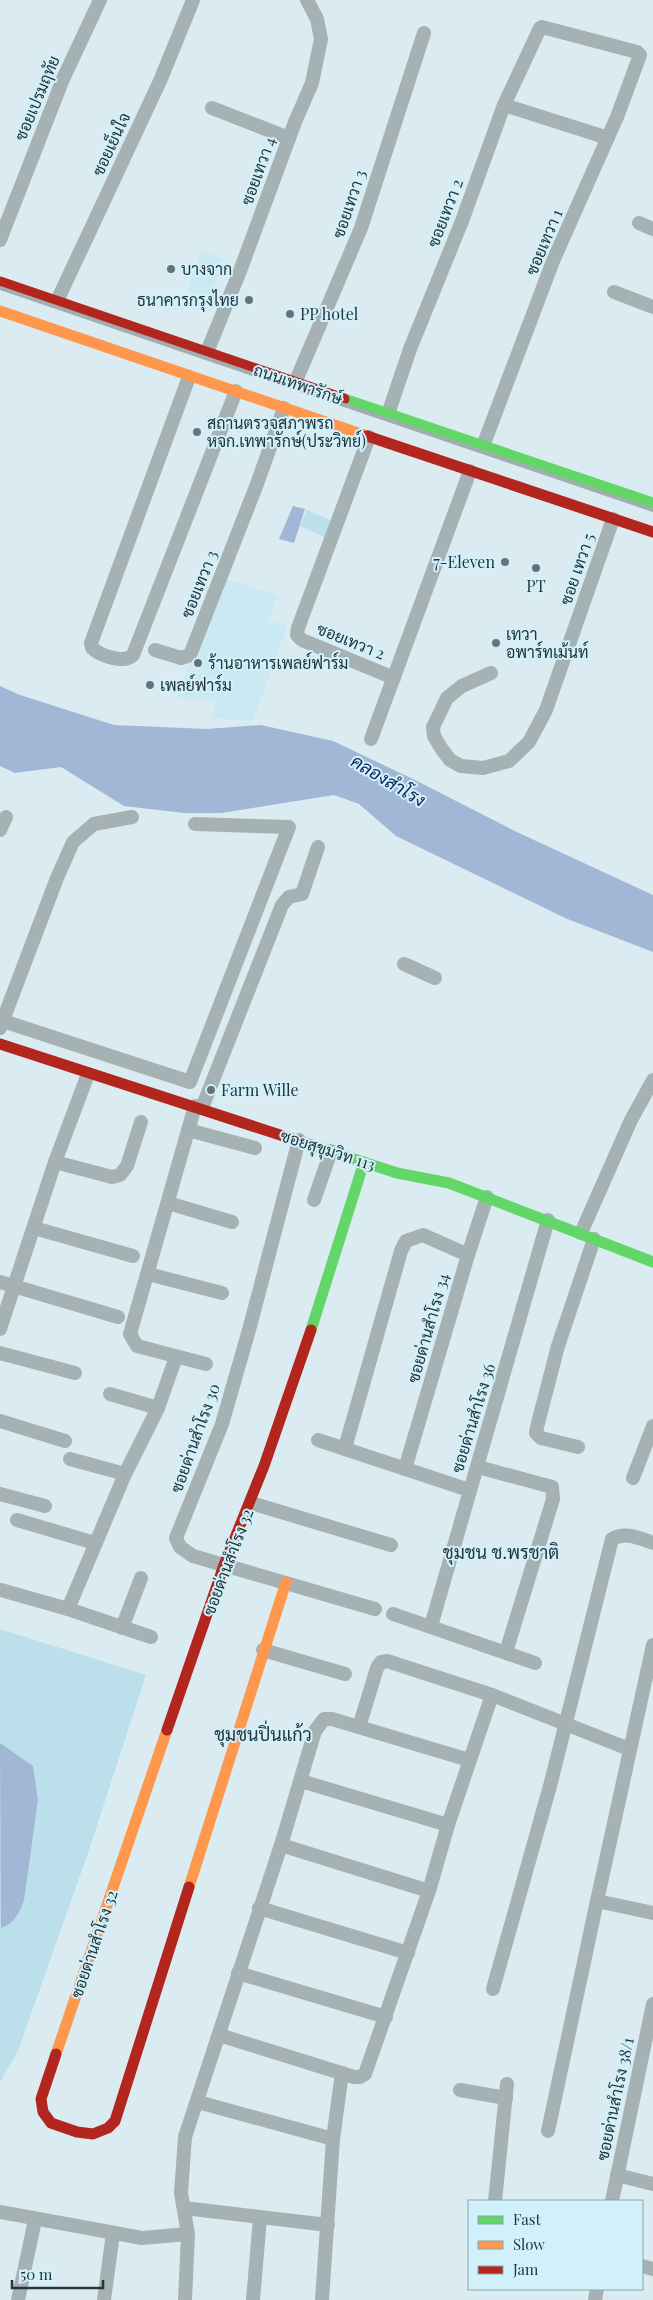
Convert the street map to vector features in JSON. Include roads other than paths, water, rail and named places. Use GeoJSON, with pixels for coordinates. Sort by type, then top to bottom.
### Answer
{"type":"FeatureCollection","features":[{"type":"Feature","properties":{"kind":"main road","name":"ถนนเทพารักษ์"},"geometry":{"type":"LineString","coordinates":[[0,282],[653,503]]}},
{"type":"Feature","properties":{"kind":"main road","name":"ถนนเทพารักษ์"},"geometry":{"type":"LineString","coordinates":[[0,311],[470,472],[653,532]]}},
{"type":"Feature","properties":{"kind":"main road","name":"ซอยสุขุมวิท 113"},"geometry":{"type":"LineString","coordinates":[[0,1044],[397,1173],[448,1184],[487,1197],[653,1262]]}},
{"type":"Feature","properties":{"kind":"main road","name":"ซอยด่านสำโรง 32"},"geometry":{"type":"LineString","coordinates":[[286,1582],[115,2121],[108,2131],[96,2135],[51,2123],[43,2112],[41,2098],[224,1565],[251,1503],[316,1316],[364,1162]]}},
{"type":"Feature","properties":{"kind":"street","name":"ซอยเปรมฤทัย"},"geometry":{"type":"LineString","coordinates":[[0,240],[63,79],[100,0]]}},
{"type":"Feature","properties":{"kind":"street","name":"ซอยเย็นใจ"},"geometry":{"type":"LineString","coordinates":[[57,301],[160,81],[193,0]]}},
{"type":"Feature","properties":{"kind":"street","name":"ซอยเทวา 4"},"geometry":{"type":"LineString","coordinates":[[207,352],[312,83],[321,39],[318,19],[307,0]]}},
{"type":"Feature","properties":{"kind":"street","name":"ซอยเทวา 2"},"geometry":{"type":"LineString","coordinates":[[388,414],[410,349],[462,221],[504,105],[541,27],[639,53]]}},
{"type":"Feature","properties":{"kind":"street","name":"ซอยเทวา 3"},"geometry":{"type":"LineString","coordinates":[[295,383],[361,228],[424,33]]}},
{"type":"Feature","properties":{"kind":"street","name":"ซอยเทวา 1"},"geometry":{"type":"LineString","coordinates":[[483,446],[553,261],[608,138],[640,55],[639,53]]}},
{"type":"Feature","properties":{"kind":"street"},"geometry":{"type":"LineString","coordinates":[[504,105],[608,138]]}},
{"type":"Feature","properties":{"kind":"street"},"geometry":{"type":"LineString","coordinates":[[212,108],[289,138]]}},
{"type":"Feature","properties":{"kind":"street"},"geometry":{"type":"LineString","coordinates":[[639,223],[653,229]]}},
{"type":"Feature","properties":{"kind":"street"},"geometry":{"type":"LineString","coordinates":[[614,292],[653,307]]}},
{"type":"Feature","properties":{"kind":"street"},"geometry":{"type":"LineString","coordinates":[[189,376],[91,643],[95,651],[123,660],[129,659],[133,655],[236,392]]}},
{"type":"Feature","properties":{"kind":"street","name":"ซอยเทวา 3"},"geometry":{"type":"LineString","coordinates":[[155,650],[181,658],[190,655],[257,484],[284,408]]}},
{"type":"Feature","properties":{"kind":"street","name":"ซอยเทวา 2"},"geometry":{"type":"LineString","coordinates":[[369,437],[329,542],[298,628],[297,636],[302,640],[394,678]]}},
{"type":"Feature","properties":{"kind":"street"},"geometry":{"type":"LineString","coordinates":[[371,738],[470,472]]}},
{"type":"Feature","properties":{"kind":"street","name":"ซอย เทวา 5"},"geometry":{"type":"LineString","coordinates":[[491,673],[462,686],[447,698],[433,727],[434,736],[441,748],[450,760],[461,766],[483,768],[509,761],[529,742],[546,710],[613,519]]}},
{"type":"Feature","properties":{"kind":"street"},"geometry":{"type":"LineString","coordinates":[[132,816],[94,824],[73,842],[57,878],[2,1025],[190,1082],[288,826],[196,824]]}},
{"type":"Feature","properties":{"kind":"street"},"geometry":{"type":"LineString","coordinates":[[206,1364],[136,1346],[130,1334],[133,1319],[148,1274],[188,1130],[282,905],[289,897],[302,894],[318,847]]}},
{"type":"Feature","properties":{"kind":"street"},"geometry":{"type":"LineString","coordinates":[[404,964],[436,978]]}},
{"type":"Feature","properties":{"kind":"street"},"geometry":{"type":"LineString","coordinates":[[0,1330],[55,1162],[88,1074]]}},
{"type":"Feature","properties":{"kind":"street"},"geometry":{"type":"LineString","coordinates":[[581,1233],[631,1120],[653,1080]]}},
{"type":"Feature","properties":{"kind":"street"},"geometry":{"type":"LineString","coordinates":[[55,1162],[112,1177],[120,1175],[128,1166],[141,1122]]}},
{"type":"Feature","properties":{"kind":"street"},"geometry":{"type":"LineString","coordinates":[[188,1130],[255,1148]]}},
{"type":"Feature","properties":{"kind":"street","name":"ซอยด่านสำโรง 30"},"geometry":{"type":"LineString","coordinates":[[299,1140],[222,1424],[176,1538],[180,1547],[193,1556],[375,1609]]}},
{"type":"Feature","properties":{"kind":"street"},"geometry":{"type":"LineString","coordinates":[[314,1200],[331,1151]]}},
{"type":"Feature","properties":{"kind":"street","name":"ซอยด่านสำโรง 34"},"geometry":{"type":"LineString","coordinates":[[404,1469],[487,1197]]}},
{"type":"Feature","properties":{"kind":"street"},"geometry":{"type":"LineString","coordinates":[[168,1203],[232,1222]]}},
{"type":"Feature","properties":{"kind":"street","name":"ซอยด่านสำโรง 36"},"geometry":{"type":"LineString","coordinates":[[431,1626],[548,1220]]}},
{"type":"Feature","properties":{"kind":"street"},"geometry":{"type":"LineString","coordinates":[[34,1228],[133,1256]]}},
{"type":"Feature","properties":{"kind":"street"},"geometry":{"type":"LineString","coordinates":[[345,1448],[401,1251],[406,1241],[423,1234],[468,1255]]}},
{"type":"Feature","properties":{"kind":"street"},"geometry":{"type":"LineString","coordinates":[[578,1447],[541,1438],[536,1433],[558,1346],[594,1238]]}},
{"type":"Feature","properties":{"kind":"street"},"geometry":{"type":"LineString","coordinates":[[148,1274],[222,1294]]}},
{"type":"Feature","properties":{"kind":"street"},"geometry":{"type":"LineString","coordinates":[[0,1282],[118,1317]]}},
{"type":"Feature","properties":{"kind":"street"},"geometry":{"type":"LineString","coordinates":[[0,1353],[75,1373]]}},
{"type":"Feature","properties":{"kind":"street"},"geometry":{"type":"LineString","coordinates":[[68,1609],[124,1474],[158,1408],[176,1357]]}},
{"type":"Feature","properties":{"kind":"street"},"geometry":{"type":"LineString","coordinates":[[110,1394],[158,1408]]}},
{"type":"Feature","properties":{"kind":"street"},"geometry":{"type":"LineString","coordinates":[[0,1421],[65,1441]]}},
{"type":"Feature","properties":{"kind":"street"},"geometry":{"type":"LineString","coordinates":[[633,1478],[653,1426]]}},
{"type":"Feature","properties":{"kind":"street"},"geometry":{"type":"LineString","coordinates":[[318,1440],[470,1490]]}},
{"type":"Feature","properties":{"kind":"street"},"geometry":{"type":"LineString","coordinates":[[70,1459],[124,1474]]}},
{"type":"Feature","properties":{"kind":"street"},"geometry":{"type":"LineString","coordinates":[[478,1467],[552,1487],[554,1490],[553,1499],[506,1652]]}},
{"type":"Feature","properties":{"kind":"street"},"geometry":{"type":"LineString","coordinates":[[0,1494],[45,1506]]}},
{"type":"Feature","properties":{"kind":"street"},"geometry":{"type":"LineString","coordinates":[[251,1503],[391,1544]]}},
{"type":"Feature","properties":{"kind":"street"},"geometry":{"type":"LineString","coordinates":[[17,1520],[96,1543]]}},
{"type":"Feature","properties":{"kind":"street"},"geometry":{"type":"LineString","coordinates":[[493,1989],[566,1724],[612,1539],[618,1535],[625,1534],[653,1542]]}},
{"type":"Feature","properties":{"kind":"street"},"geometry":{"type":"LineString","coordinates":[[122,1628],[141,1578]]}},
{"type":"Feature","properties":{"kind":"street"},"geometry":{"type":"LineString","coordinates":[[1,1590],[68,1609],[151,1638]]}},
{"type":"Feature","properties":{"kind":"street"},"geometry":{"type":"LineString","coordinates":[[393,1614],[536,1663]]}},
{"type":"Feature","properties":{"kind":"street"},"geometry":{"type":"LineString","coordinates":[[548,2131],[653,1645]]}},
{"type":"Feature","properties":{"kind":"street"},"geometry":{"type":"LineString","coordinates":[[263,1650],[345,1674]]}},
{"type":"Feature","properties":{"kind":"street"},"geometry":{"type":"LineString","coordinates":[[359,1726],[371,1681],[381,1662],[387,1661],[492,1695],[629,1749]]}},
{"type":"Feature","properties":{"kind":"street"},"geometry":{"type":"LineString","coordinates":[[220,2035],[354,2077],[360,2077],[365,2074],[429,1891],[448,1825],[492,1695]]}},
{"type":"Feature","properties":{"kind":"street"},"geometry":{"type":"LineString","coordinates":[[185,2300],[188,2234],[181,2193],[185,2137],[281,1845],[315,1731],[324,1719],[332,1719],[469,1760]]}},
{"type":"Feature","properties":{"kind":"street"},"geometry":{"type":"LineString","coordinates":[[301,1781],[448,1825]]}},
{"type":"Feature","properties":{"kind":"street"},"geometry":{"type":"LineString","coordinates":[[281,1845],[429,1891]]}},
{"type":"Feature","properties":{"kind":"street"},"geometry":{"type":"LineString","coordinates":[[597,1901],[653,1913]]}},
{"type":"Feature","properties":{"kind":"street"},"geometry":{"type":"LineString","coordinates":[[259,1908],[408,1953]]}},
{"type":"Feature","properties":{"kind":"street"},"geometry":{"type":"LineString","coordinates":[[238,1973],[386,2017]]}},
{"type":"Feature","properties":{"kind":"street","name":"ซอยด่านสำโรง 38/1"},"geometry":{"type":"LineString","coordinates":[[612,2200],[653,2004]]}},
{"type":"Feature","properties":{"kind":"street"},"geometry":{"type":"LineString","coordinates":[[322,2300],[333,2138],[342,2073]]}},
{"type":"Feature","properties":{"kind":"street"},"geometry":{"type":"LineString","coordinates":[[495,2200],[507,2084]]}},
{"type":"Feature","properties":{"kind":"street"},"geometry":{"type":"LineString","coordinates":[[460,2090],[506,2098]]}},
{"type":"Feature","properties":{"kind":"street"},"geometry":{"type":"LineString","coordinates":[[198,2102],[333,2138]]}},
{"type":"Feature","properties":{"kind":"street"},"geometry":{"type":"LineString","coordinates":[[617,2175],[653,2184]]}},
{"type":"Feature","properties":{"kind":"street"},"geometry":{"type":"LineString","coordinates":[[184,2208],[328,2225]]}},
{"type":"Feature","properties":{"kind":"street"},"geometry":{"type":"LineString","coordinates":[[0,2212],[35,2220],[142,2238],[188,2234]]}},
{"type":"Feature","properties":{"kind":"street"},"geometry":{"type":"LineString","coordinates":[[253,2300],[260,2218]]}},
{"type":"Feature","properties":{"kind":"street"},"geometry":{"type":"LineString","coordinates":[[18,2300],[35,2220]]}},
{"type":"Feature","properties":{"kind":"street"},"geometry":{"type":"LineString","coordinates":[[104,2300],[112,2233]]}},
{"type":"Feature","properties":{"kind":"water"},"geometry":{"type":"Polygon","coordinates":[[[293,506],[305,509],[294,543],[279,539],[293,506]]]}},
{"type":"Feature","properties":{"kind":"water","name":"คลองสำโรง"},"geometry":{"type":"Polygon","coordinates":[[[0,686],[20,695],[114,725],[207,729],[261,725],[333,741],[519,833],[653,895],[653,952],[565,918],[396,836],[359,804],[334,795],[221,813],[184,813],[124,806],[61,767],[15,773],[0,766],[0,686]]]}},
{"type":"Feature","properties":{"kind":"water"},"geometry":{"type":"Polygon","coordinates":[[[0,1743],[33,1766],[38,1800],[24,1900],[16,1917],[10,1924],[1,1928],[0,1743]]]}},
{"type":"Feature","properties":{"kind":"railway"},"geometry":{"type":"LineString","coordinates":[[0,288],[653,510]]}},
{"type":"Feature","properties":{"kind":"place","name":"บางจาก"},"geometry":{"type":"Point","coordinates":[171,269]}},
{"type":"Feature","properties":{"kind":"place","name":"ธนาคารกรุงไทย"},"geometry":{"type":"Point","coordinates":[249,300]}},
{"type":"Feature","properties":{"kind":"place","name":"PP hotel"},"geometry":{"type":"Point","coordinates":[290,314]}},
{"type":"Feature","properties":{"kind":"place","name":"สถานตรวจสภาพรถ หจก.เทพารักษ์(ประวิทย์)"},"geometry":{"type":"Point","coordinates":[197,432]}},
{"type":"Feature","properties":{"kind":"place","name":"7-Eleven"},"geometry":{"type":"Point","coordinates":[505,562]}},
{"type":"Feature","properties":{"kind":"place","name":"PT"},"geometry":{"type":"Point","coordinates":[536,568]}},
{"type":"Feature","properties":{"kind":"place","name":"เทวา อพาร์ทเม้นท์"},"geometry":{"type":"Point","coordinates":[496,643]}},
{"type":"Feature","properties":{"kind":"place","name":"ร้านอาหารเพลย์ฟาร์ม"},"geometry":{"type":"Point","coordinates":[198,663]}},
{"type":"Feature","properties":{"kind":"place","name":"เพลย์ฟาร์ม"},"geometry":{"type":"Point","coordinates":[150,685]}},
{"type":"Feature","properties":{"kind":"place","name":"Farm Wille"},"geometry":{"type":"Point","coordinates":[211,1090]}},
{"type":"Feature","properties":{"kind":"district","name":"ชุมชน ช.พรชาติ"},"geometry":{"type":"Point","coordinates":[501,1553]}},
{"type":"Feature","properties":{"kind":"district","name":"ชุมชนปิ่นแก้ว"},"geometry":{"type":"Point","coordinates":[263,1735]}}]}
